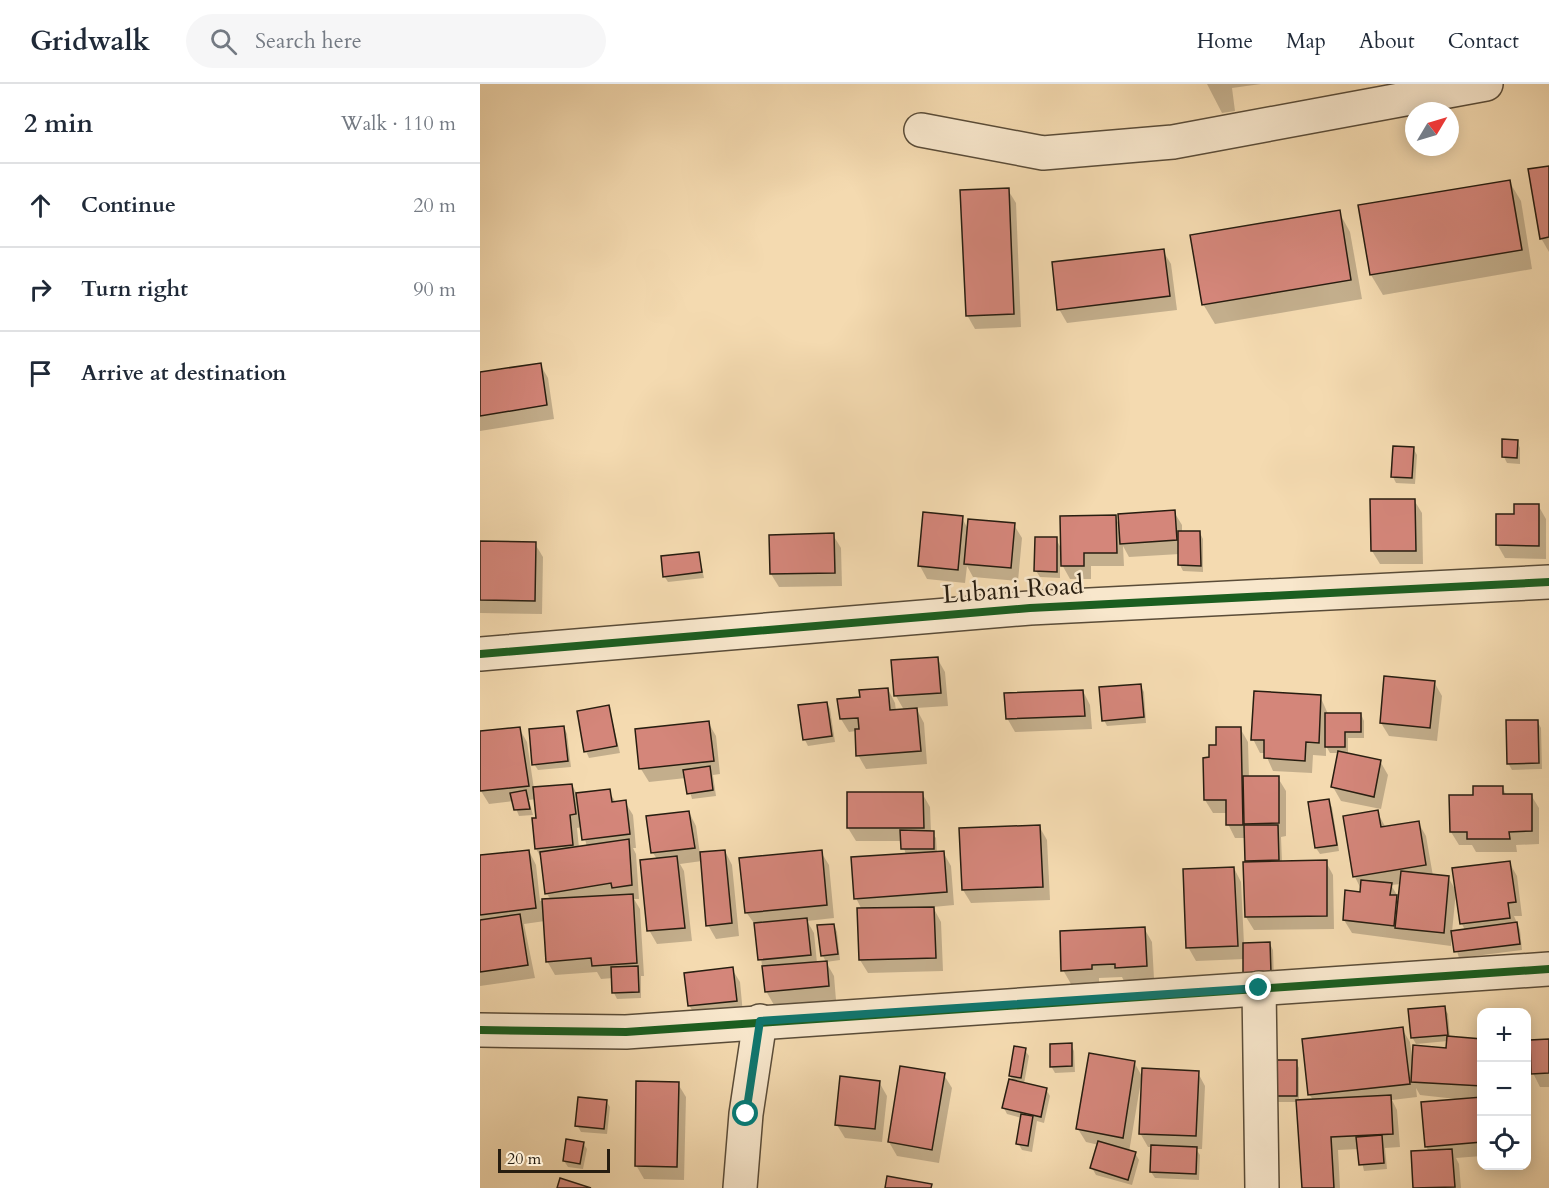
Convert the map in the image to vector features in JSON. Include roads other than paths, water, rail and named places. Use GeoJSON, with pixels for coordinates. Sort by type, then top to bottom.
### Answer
{"type":"FeatureCollection","features":[{"type":"Feature","properties":{"kind":"street"},"geometry":{"type":"LineString","coordinates":[[921,130],[1043,153],[1173,142],[1486,84]]}},
{"type":"Feature","properties":{"kind":"street","name":"Lubani Road"},"geometry":{"type":"LineString","coordinates":[[480,654],[1030,608],[1549,582]]}},
{"type":"Feature","properties":{"kind":"street"},"geometry":{"type":"LineString","coordinates":[[480,1030],[626,1032],[760,1021],[1549,969]]}},
{"type":"Feature","properties":{"kind":"street"},"geometry":{"type":"LineString","coordinates":[[1259,988],[1262,1188]]}},
{"type":"Feature","properties":{"kind":"street"},"geometry":{"type":"LineString","coordinates":[[740,1188],[746,1114],[760,1021]]}}]}
